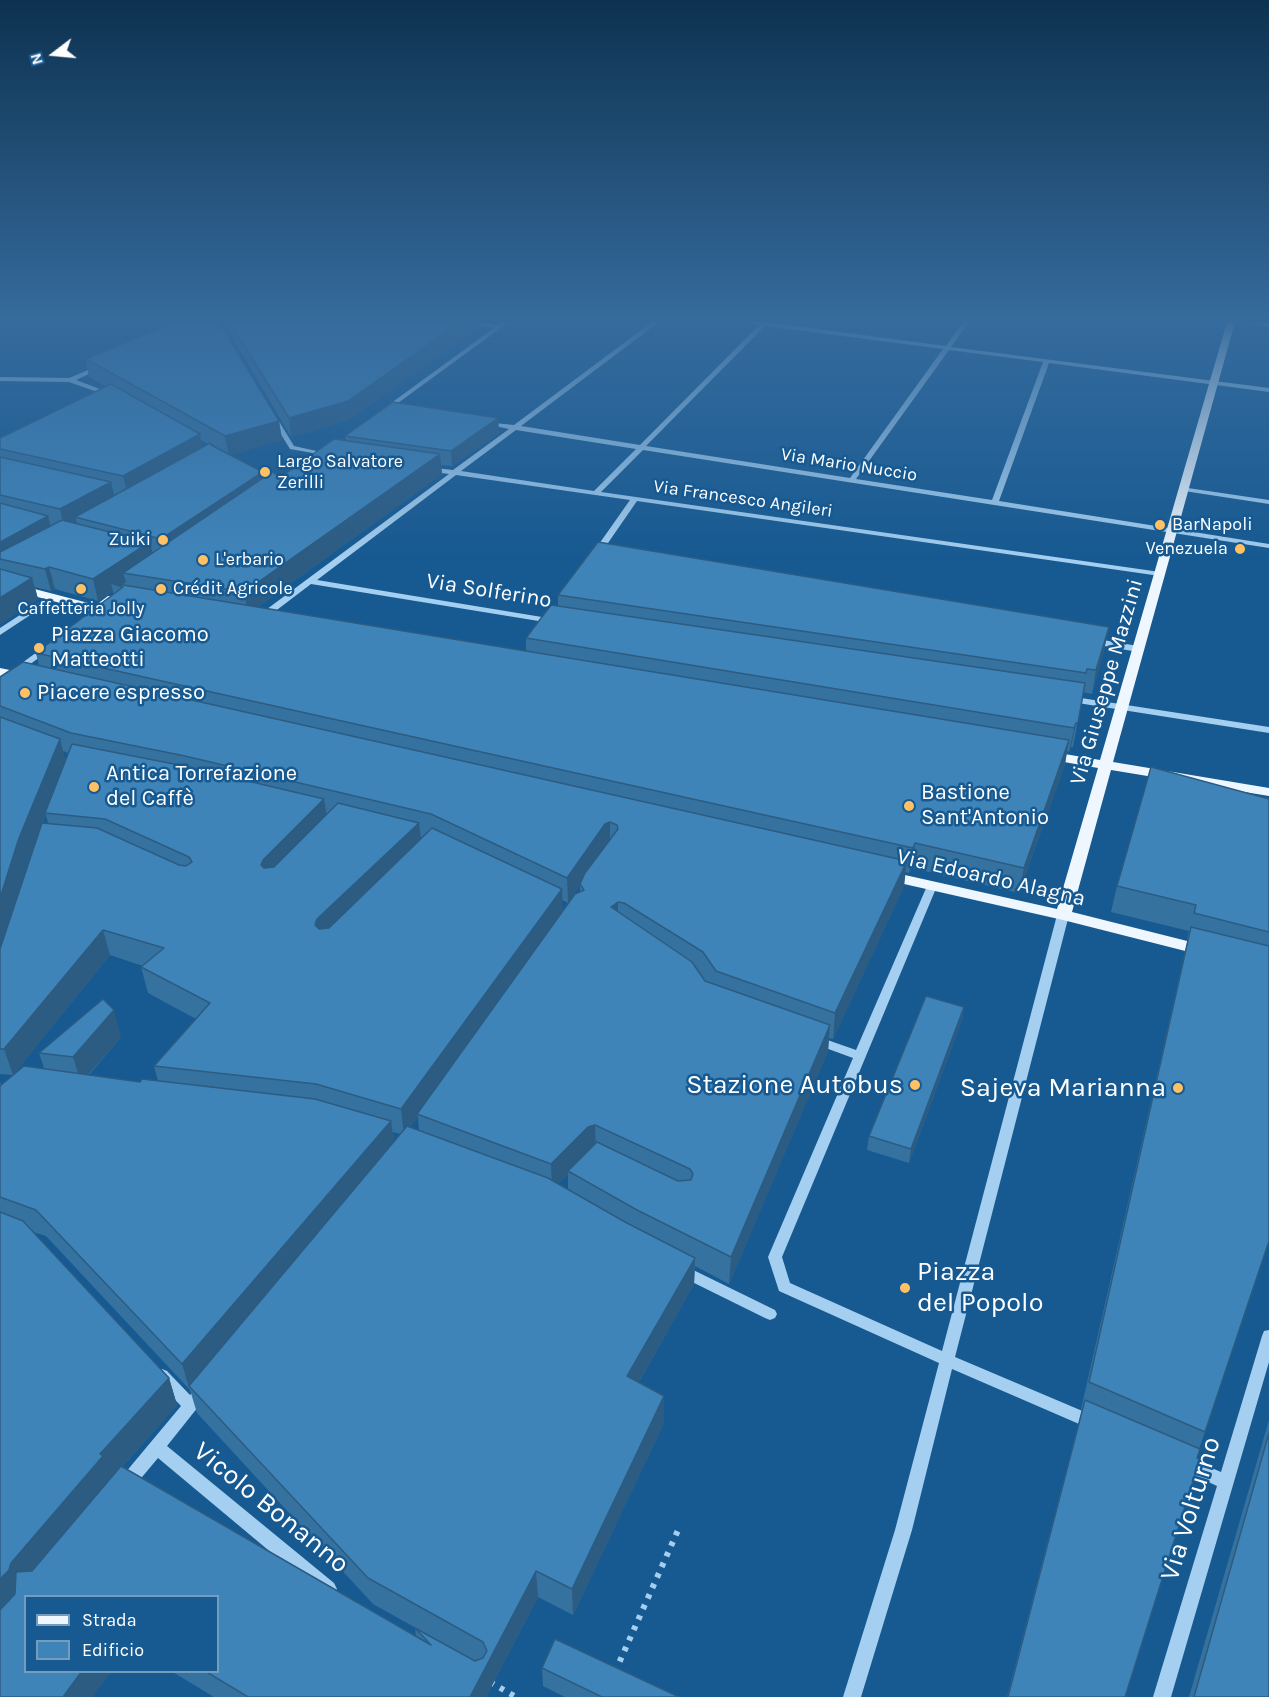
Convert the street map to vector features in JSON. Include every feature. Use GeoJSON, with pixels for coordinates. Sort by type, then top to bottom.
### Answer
{"type":"FeatureCollection","features":[{"type":"Feature","properties":{"kind":"main road","name":"Via Giuseppe Mazzini"},"geometry":{"type":"LineString","coordinates":[[1063,915],[1209,401]]}},
{"type":"Feature","properties":{"kind":"main road"},"geometry":{"type":"LineString","coordinates":[[0,583],[93,612],[120,596]]}},
{"type":"Feature","properties":{"kind":"main road"},"geometry":{"type":"LineString","coordinates":[[251,620],[280,625]]}},
{"type":"Feature","properties":{"kind":"main road"},"geometry":{"type":"LineString","coordinates":[[6,674],[36,680]]}},
{"type":"Feature","properties":{"kind":"main road"},"geometry":{"type":"LineString","coordinates":[[1034,753],[1269,792]]}},
{"type":"Feature","properties":{"kind":"main road","name":"Via Edoardo Alagna"},"geometry":{"type":"LineString","coordinates":[[872,873],[1063,915],[1223,955]]}},
{"type":"Feature","properties":{"kind":"street"},"geometry":{"type":"LineString","coordinates":[[379,414],[397,401]]}},
{"type":"Feature","properties":{"kind":"street"},"geometry":{"type":"LineString","coordinates":[[251,620],[308,581],[551,401]]}},
{"type":"Feature","properties":{"kind":"street"},"geometry":{"type":"LineString","coordinates":[[595,494],[686,401]]}},
{"type":"Feature","properties":{"kind":"street"},"geometry":{"type":"LineString","coordinates":[[852,480],[909,401]]}},
{"type":"Feature","properties":{"kind":"street"},"geometry":{"type":"LineString","coordinates":[[995,503],[1032,401]]}},
{"type":"Feature","properties":{"kind":"street"},"geometry":{"type":"LineString","coordinates":[[388,408],[400,409]]}},
{"type":"Feature","properties":{"kind":"street"},"geometry":{"type":"LineString","coordinates":[[269,410],[292,448],[327,453],[309,462]]}},
{"type":"Feature","properties":{"kind":"street","name":"Via Mario Nuccio"},"geometry":{"type":"LineString","coordinates":[[481,422],[1269,546]]}},
{"type":"Feature","properties":{"kind":"street","name":"Via Francesco Angileri"},"geometry":{"type":"LineString","coordinates":[[421,468],[1160,574]]}},
{"type":"Feature","properties":{"kind":"street"},"geometry":{"type":"LineString","coordinates":[[1184,489],[1269,502]]}},
{"type":"Feature","properties":{"kind":"street"},"geometry":{"type":"LineString","coordinates":[[587,566],[635,499]]}},
{"type":"Feature","properties":{"kind":"street"},"geometry":{"type":"LineString","coordinates":[[594,556],[606,558]]}},
{"type":"Feature","properties":{"kind":"street","name":"Via Solferino"},"geometry":{"type":"LineString","coordinates":[[308,581],[559,623]]}},
{"type":"Feature","properties":{"kind":"street"},"geometry":{"type":"LineString","coordinates":[[0,632],[52,598]]}},
{"type":"Feature","properties":{"kind":"street"},"geometry":{"type":"LineString","coordinates":[[541,629],[554,612]]}},
{"type":"Feature","properties":{"kind":"street"},"geometry":{"type":"LineString","coordinates":[[0,683],[6,674],[61,638]]}},
{"type":"Feature","properties":{"kind":"street"},"geometry":{"type":"LineString","coordinates":[[1080,639],[1138,649]]}},
{"type":"Feature","properties":{"kind":"street"},"geometry":{"type":"LineString","coordinates":[[1063,698],[1269,729]]}},
{"type":"Feature","properties":{"kind":"street"},"geometry":{"type":"LineString","coordinates":[[1137,770],[1236,798]]}},
{"type":"Feature","properties":{"kind":"street"},"geometry":{"type":"LineString","coordinates":[[932,886],[775,1257],[784,1287],[1110,1431]]}},
{"type":"Feature","properties":{"kind":"street"},"geometry":{"type":"LineString","coordinates":[[852,1697],[882,1608],[913,1500],[947,1360],[1063,915]]}},
{"type":"Feature","properties":{"kind":"street"},"geometry":{"type":"LineString","coordinates":[[808,1037],[859,1056]]}},
{"type":"Feature","properties":{"kind":"street"},"geometry":{"type":"LineString","coordinates":[[672,1265],[770,1314]]}},
{"type":"Feature","properties":{"kind":"street","name":"Via Volturno"},"geometry":{"type":"LineString","coordinates":[[1162,1697],[1269,1336]]}},
{"type":"Feature","properties":{"kind":"street"},"geometry":{"type":"LineString","coordinates":[[151,1363],[190,1406]]}},
{"type":"Feature","properties":{"kind":"street"},"geometry":{"type":"LineString","coordinates":[[113,1500],[213,1379]]}},
{"type":"Feature","properties":{"kind":"street","name":"Vicolo Bonanno"},"geometry":{"type":"LineString","coordinates":[[157,1448],[346,1601]]}},
{"type":"Feature","properties":{"kind":"street"},"geometry":{"type":"LineString","coordinates":[[1173,1458],[1226,1482]]}},
{"type":"Feature","properties":{"kind":"path"},"geometry":{"type":"LineString","coordinates":[[612,1679],[679,1528]]}},
{"type":"Feature","properties":{"kind":"path"},"geometry":{"type":"LineString","coordinates":[[606,1666],[625,1674]]}},
{"type":"Feature","properties":{"kind":"path"},"geometry":{"type":"LineString","coordinates":[[479,1675],[505,1694],[516,1697]]}},
{"type":"Feature","properties":{"kind":"building"},"geometry":{"type":"Polygon","coordinates":[[[76,401],[142,401],[200,434],[123,476],[0,449],[0,438],[76,401]]]}},
{"type":"Feature","properties":{"kind":"building"},"geometry":{"type":"Polygon","coordinates":[[[162,401],[267,401],[279,421],[225,436],[162,401]]]}},
{"type":"Feature","properties":{"kind":"building"},"geometry":{"type":"Polygon","coordinates":[[[279,401],[347,401],[289,418],[279,401]]]}},
{"type":"Feature","properties":{"kind":"building"},"geometry":{"type":"Polygon","coordinates":[[[393,402],[498,418],[451,451],[345,436],[393,402]]]}},
{"type":"Feature","properties":{"kind":"building"},"geometry":{"type":"Polygon","coordinates":[[[334,439],[440,454],[244,592],[123,573],[272,472],[281,477],[334,439]]]}},
{"type":"Feature","properties":{"kind":"building"},"geometry":{"type":"Polygon","coordinates":[[[210,443],[263,472],[161,539],[75,517],[210,443]]]}},
{"type":"Feature","properties":{"kind":"building"},"geometry":{"type":"Polygon","coordinates":[[[0,457],[111,482],[60,509],[0,495],[0,457]]]}},
{"type":"Feature","properties":{"kind":"building"},"geometry":{"type":"Polygon","coordinates":[[[0,503],[48,516],[0,542],[0,503]]]}},
{"type":"Feature","properties":{"kind":"building"},"geometry":{"type":"Polygon","coordinates":[[[62,520],[150,542],[93,579],[49,567],[45,569],[0,559],[0,552],[62,520]]]}},
{"type":"Feature","properties":{"kind":"building"},"geometry":{"type":"Polygon","coordinates":[[[598,542],[1109,627],[1096,670],[1087,669],[1086,673],[558,595],[598,542]]]}},
{"type":"Feature","properties":{"kind":"building"},"geometry":{"type":"Polygon","coordinates":[[[0,569],[32,578],[0,598],[0,569]]]}},
{"type":"Feature","properties":{"kind":"building"},"geometry":{"type":"Polygon","coordinates":[[[111,583],[1069,740],[1024,868],[915,843],[913,848],[36,653],[123,587],[111,583]]]}},
{"type":"Feature","properties":{"kind":"building"},"geometry":{"type":"Polygon","coordinates":[[[551,605],[1085,683],[1078,723],[1074,728],[526,638],[551,605]]]}},
{"type":"Feature","properties":{"kind":"building"},"geometry":{"type":"Polygon","coordinates":[[[23,662],[907,861],[835,1013],[716,971],[703,952],[624,903],[618,902],[611,907],[692,962],[705,981],[830,1025],[731,1257],[637,1210],[568,1171],[597,1142],[678,1181],[691,1180],[693,1174],[690,1169],[595,1125],[588,1127],[551,1164],[417,1114],[575,894],[584,890],[580,884],[585,873],[618,829],[617,825],[610,822],[605,824],[567,878],[431,814],[185,756],[71,733],[0,706],[0,677],[23,662]]]}},
{"type":"Feature","properties":{"kind":"building"},"geometry":{"type":"Polygon","coordinates":[[[0,717],[60,739],[19,838],[0,898],[0,717]]]}},
{"type":"Feature","properties":{"kind":"building"},"geometry":{"type":"Polygon","coordinates":[[[72,744],[184,766],[324,799],[263,860],[261,865],[264,868],[274,867],[338,803],[419,823],[317,919],[315,925],[319,929],[329,928],[432,828],[562,889],[401,1109],[316,1084],[154,1066],[210,1003],[141,967],[164,948],[103,930],[4,1049],[0,1049],[0,949],[42,823],[97,828],[179,865],[186,866],[192,862],[189,857],[105,819],[45,813],[72,744]]]}},
{"type":"Feature","properties":{"kind":"building"},"geometry":{"type":"Polygon","coordinates":[[[1151,767],[1269,799],[1269,932],[1194,913],[1196,905],[1117,886],[1151,767]]]}},
{"type":"Feature","properties":{"kind":"building"},"geometry":{"type":"Polygon","coordinates":[[[1191,927],[1269,946],[1269,1241],[1205,1432],[1089,1382],[1191,927]]]}},
{"type":"Feature","properties":{"kind":"building","name":"Stazione Autobus"},"geometry":{"type":"Polygon","coordinates":[[[926,996],[964,1007],[911,1149],[869,1136],[926,996]]]}},
{"type":"Feature","properties":{"kind":"building"},"geometry":{"type":"Polygon","coordinates":[[[103,999],[114,1010],[73,1057],[39,1053],[103,999]]]}},
{"type":"Feature","properties":{"kind":"building"},"geometry":{"type":"Polygon","coordinates":[[[24,1066],[140,1082],[142,1079],[315,1099],[391,1121],[182,1364],[36,1210],[0,1197],[0,1086],[24,1066]]]}},
{"type":"Feature","properties":{"kind":"building"},"geometry":{"type":"Polygon","coordinates":[[[407,1126],[548,1178],[625,1222],[695,1258],[627,1376],[664,1396],[572,1589],[536,1571],[470,1697],[248,1697],[208,1673],[219,1673],[219,1595],[24,1595],[24,1673],[81,1673],[63,1697],[0,1697],[0,1610],[15,1594],[16,1572],[32,1571],[121,1466],[431,1645],[415,1628],[475,1661],[483,1658],[487,1651],[483,1642],[368,1578],[189,1386],[407,1126]]]}},
{"type":"Feature","properties":{"kind":"building"},"geometry":{"type":"Polygon","coordinates":[[[0,1212],[23,1221],[169,1378],[100,1454],[103,1456],[11,1563],[9,1570],[0,1579],[0,1212]]]}},
{"type":"Feature","properties":{"kind":"building"},"geometry":{"type":"Polygon","coordinates":[[[1085,1400],[1200,1449],[1197,1458],[1200,1459],[1125,1697],[1008,1697],[1085,1400]]]}},
{"type":"Feature","properties":{"kind":"building"},"geometry":{"type":"Polygon","coordinates":[[[1269,1433],[1269,1697],[1194,1697],[1269,1433]]]}},
{"type":"Feature","properties":{"kind":"building"},"geometry":{"type":"Polygon","coordinates":[[[555,1639],[679,1697],[602,1697],[542,1668],[555,1639]]]}},
{"type":"Feature","properties":{"kind":"place","name":"Largo Salvatore Zerilli"},"geometry":{"type":"Point","coordinates":[265,472]}},
{"type":"Feature","properties":{"kind":"place","name":"BarNapoli"},"geometry":{"type":"Point","coordinates":[1160,525]}},
{"type":"Feature","properties":{"kind":"place","name":"Zuiki"},"geometry":{"type":"Point","coordinates":[163,540]}},
{"type":"Feature","properties":{"kind":"place","name":"Venezuela"},"geometry":{"type":"Point","coordinates":[1240,549]}},
{"type":"Feature","properties":{"kind":"place","name":"L'erbario"},"geometry":{"type":"Point","coordinates":[203,560]}},
{"type":"Feature","properties":{"kind":"place","name":"Caffetteria Jolly"},"geometry":{"type":"Point","coordinates":[81,589]}},
{"type":"Feature","properties":{"kind":"place","name":"Crédit Agricole"},"geometry":{"type":"Point","coordinates":[161,589]}},
{"type":"Feature","properties":{"kind":"place","name":"Piazza Giacomo Matteotti"},"geometry":{"type":"Point","coordinates":[39,648]}},
{"type":"Feature","properties":{"kind":"place","name":"Piacere espresso"},"geometry":{"type":"Point","coordinates":[25,693]}},
{"type":"Feature","properties":{"kind":"place","name":"Antica Torrefazione del Caffè"},"geometry":{"type":"Point","coordinates":[94,787]}},
{"type":"Feature","properties":{"kind":"place","name":"Bastione Sant'Antonio"},"geometry":{"type":"Point","coordinates":[909,806]}},
{"type":"Feature","properties":{"kind":"place","name":"Stazione Autobus"},"geometry":{"type":"Point","coordinates":[915,1085]}},
{"type":"Feature","properties":{"kind":"place","name":"Sajeva Marianna"},"geometry":{"type":"Point","coordinates":[1178,1088]}},
{"type":"Feature","properties":{"kind":"place","name":"Piazza del Popolo"},"geometry":{"type":"Point","coordinates":[905,1288]}}]}
